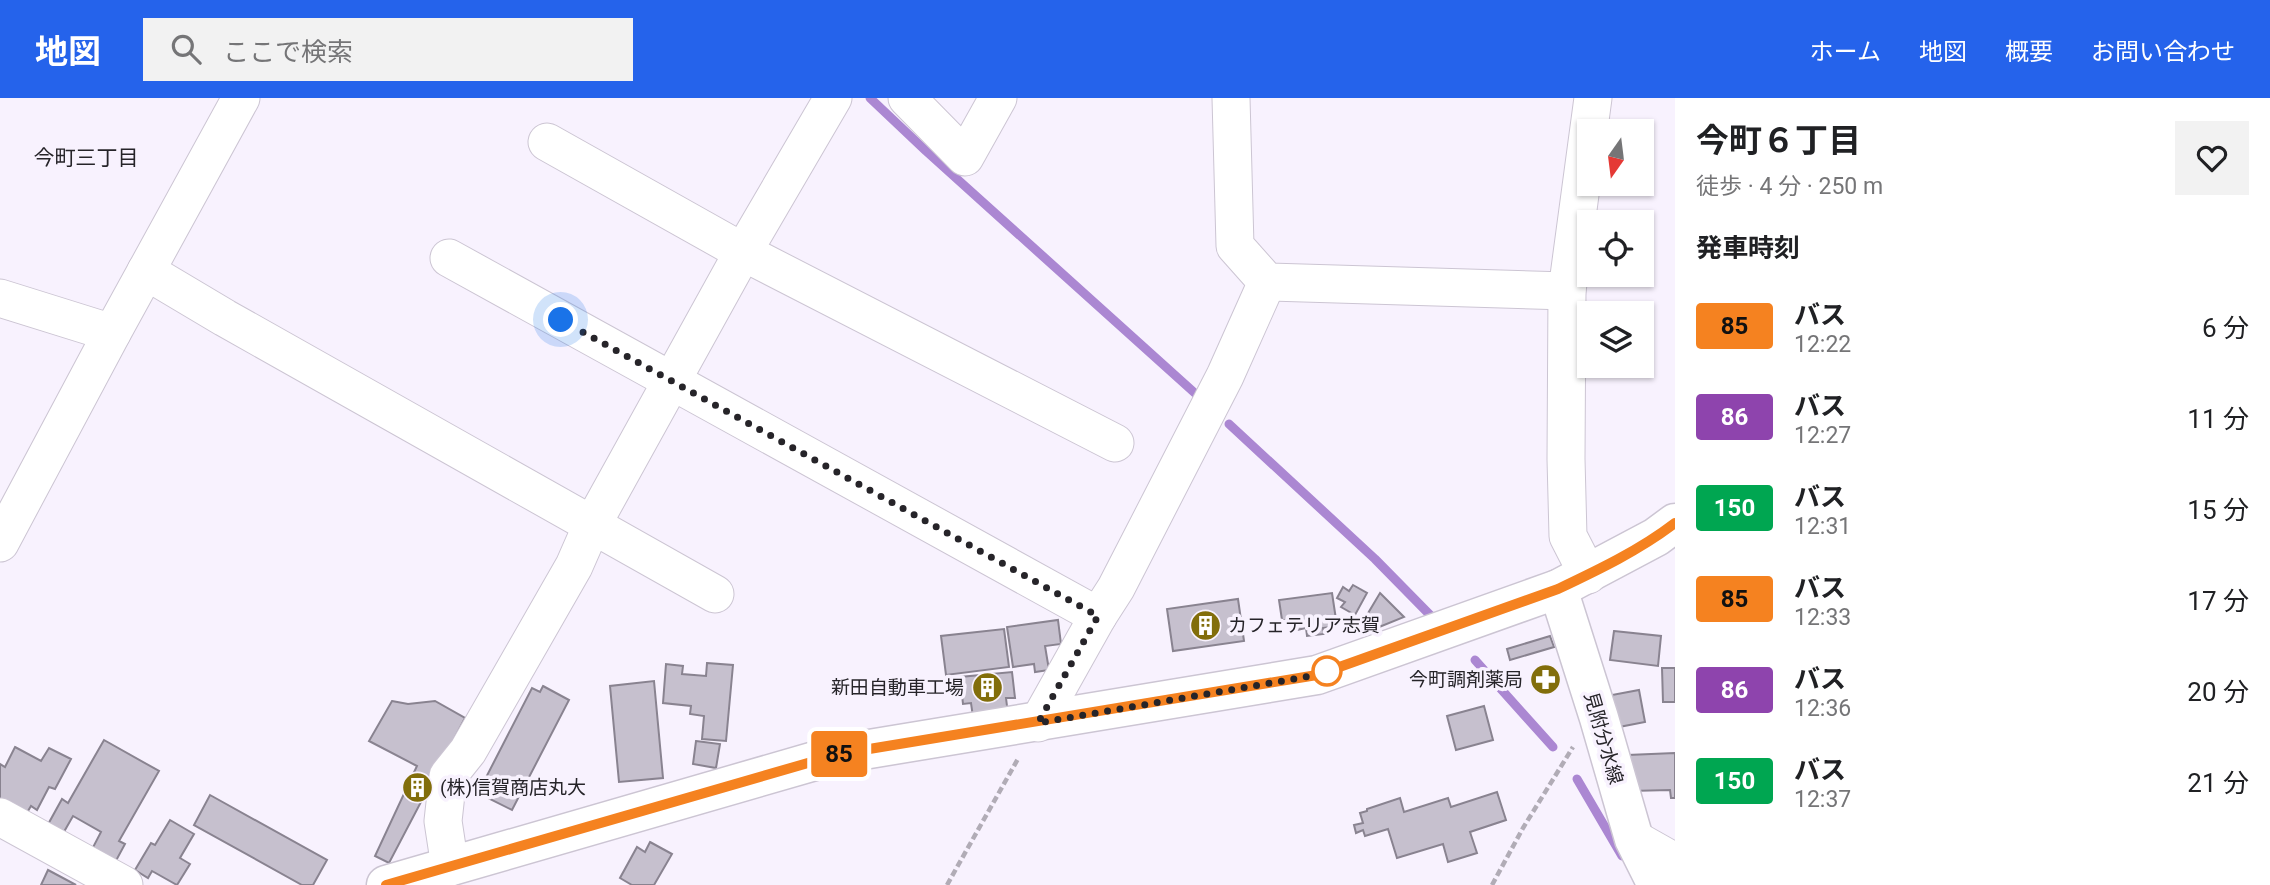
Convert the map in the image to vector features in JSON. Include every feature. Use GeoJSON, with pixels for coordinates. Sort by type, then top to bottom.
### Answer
{"type":"FeatureCollection","features":[{"type":"Feature","properties":{"kind":"main road"},"geometry":{"type":"LineString","coordinates":[[386,885],[839,754],[1317,675],[1573,582],[1671,530]]}},
{"type":"Feature","properties":{"kind":"main road","name":"見附分水線"},"geometry":{"type":"LineString","coordinates":[[1573,582],[1599,718],[1634,839],[1657,885]]}},
{"type":"Feature","properties":{"kind":"street"},"geometry":{"type":"LineString","coordinates":[[0,543],[111,333],[241,98]]}},
{"type":"Feature","properties":{"kind":"street"},"geometry":{"type":"LineString","coordinates":[[450,867],[443,821],[448,776],[468,751],[573,566],[592,525],[743,252],[832,98]]}},
{"type":"Feature","properties":{"kind":"street"},"geometry":{"type":"LineString","coordinates":[[907,98],[965,157],[998,98]]}},
{"type":"Feature","properties":{"kind":"street"},"geometry":{"type":"LineString","coordinates":[[1231,98],[1236,246],[1267,282],[1567,290]]}},
{"type":"Feature","properties":{"kind":"street"},"geometry":{"type":"LineString","coordinates":[[1573,582],[1569,536],[1567,290],[1593,98]]}},
{"type":"Feature","properties":{"kind":"street"},"geometry":{"type":"LineString","coordinates":[[547,142],[743,252],[1115,443]]}},
{"type":"Feature","properties":{"kind":"street"},"geometry":{"type":"LineString","coordinates":[[449,258],[1098,616]]}},
{"type":"Feature","properties":{"kind":"street"},"geometry":{"type":"LineString","coordinates":[[146,271],[715,594]]}},
{"type":"Feature","properties":{"kind":"street"},"geometry":{"type":"LineString","coordinates":[[1038,723],[1116,589],[1225,376],[1267,282]]}},
{"type":"Feature","properties":{"kind":"street"},"geometry":{"type":"LineString","coordinates":[[0,298],[111,333]]}},
{"type":"Feature","properties":{"kind":"street"},"geometry":{"type":"LineString","coordinates":[[0,817],[124,885]]}},
{"type":"Feature","properties":{"kind":"street"},"geometry":{"type":"LineString","coordinates":[[1634,839],[1675,862]]}},
{"type":"Feature","properties":{"kind":"path"},"geometry":{"type":"LineString","coordinates":[[1492,885],[1577,740],[1599,718]]}},
{"type":"Feature","properties":{"kind":"path"},"geometry":{"type":"LineString","coordinates":[[947,885],[1038,723]]}},
{"type":"Feature","properties":{"kind":"building"},"geometry":{"type":"Polygon","coordinates":[[[1353,585],[1367,593],[1355,615],[1341,607],[1345,602],[1337,598],[1343,587],[1349,591],[1353,585]]]}},
{"type":"Feature","properties":{"kind":"building"},"geometry":{"type":"Polygon","coordinates":[[[1332,593],[1337,626],[1323,628],[1324,634],[1307,636],[1306,628],[1292,631],[1290,620],[1282,620],[1279,600],[1332,593]]]}},
{"type":"Feature","properties":{"kind":"building"},"geometry":{"type":"Polygon","coordinates":[[[1380,593],[1404,617],[1367,632],[1361,625],[1380,593]]]}},
{"type":"Feature","properties":{"kind":"building","name":"カフェテリア志賀"},"geometry":{"type":"Polygon","coordinates":[[[1238,599],[1244,641],[1173,651],[1167,609],[1238,599]]]}},
{"type":"Feature","properties":{"kind":"building"},"geometry":{"type":"Polygon","coordinates":[[[1058,620],[1061,644],[1045,646],[1049,670],[1035,672],[1034,664],[1013,667],[1007,627],[1058,620]]]}},
{"type":"Feature","properties":{"kind":"building"},"geometry":{"type":"Polygon","coordinates":[[[1004,629],[1009,667],[946,675],[941,636],[1004,629]]]}},
{"type":"Feature","properties":{"kind":"building"},"geometry":{"type":"Polygon","coordinates":[[[1614,631],[1661,636],[1658,666],[1610,660],[1614,631]]]}},
{"type":"Feature","properties":{"kind":"building"},"geometry":{"type":"Polygon","coordinates":[[[1550,636],[1554,647],[1510,660],[1507,649],[1550,636]]]}},
{"type":"Feature","properties":{"kind":"building"},"geometry":{"type":"Polygon","coordinates":[[[707,663],[733,665],[726,741],[702,739],[704,716],[690,714],[691,706],[663,703],[666,664],[683,666],[682,674],[706,676],[707,663]]]}},
{"type":"Feature","properties":{"kind":"building"},"geometry":{"type":"Polygon","coordinates":[[[1662,668],[1675,668],[1675,702],[1663,702],[1662,668]]]}},
{"type":"Feature","properties":{"kind":"building","name":"新田自動車工場"},"geometry":{"type":"Polygon","coordinates":[[[1012,672],[1015,698],[1006,698],[1008,714],[973,717],[971,703],[963,704],[960,677],[1012,672]]]}},
{"type":"Feature","properties":{"kind":"building"},"geometry":{"type":"Polygon","coordinates":[[[654,681],[663,778],[619,782],[610,686],[654,681]]]}},
{"type":"Feature","properties":{"kind":"building"},"geometry":{"type":"Polygon","coordinates":[[[543,686],[569,700],[512,810],[478,793],[532,688],[540,692],[543,686]]]}},
{"type":"Feature","properties":{"kind":"building"},"geometry":{"type":"Polygon","coordinates":[[[1639,690],[1645,722],[1619,727],[1612,695],[1639,690]]]}},
{"type":"Feature","properties":{"kind":"building","name":"(株)信賀商店丸大"},"geometry":{"type":"Polygon","coordinates":[[[392,701],[408,704],[435,701],[465,718],[389,863],[375,856],[417,766],[369,741],[392,701]]]}},
{"type":"Feature","properties":{"kind":"building"},"geometry":{"type":"Polygon","coordinates":[[[1484,706],[1493,740],[1456,750],[1447,716],[1484,706]]]}},
{"type":"Feature","properties":{"kind":"building"},"geometry":{"type":"Polygon","coordinates":[[[104,740],[159,771],[119,841],[125,844],[111,870],[88,857],[101,832],[73,816],[61,837],[46,828],[62,799],[68,803],[104,740]]]}},
{"type":"Feature","properties":{"kind":"building"},"geometry":{"type":"Polygon","coordinates":[[[696,741],[720,744],[716,768],[693,764],[696,741]]]}},
{"type":"Feature","properties":{"kind":"building"},"geometry":{"type":"Polygon","coordinates":[[[15,747],[41,761],[49,748],[71,759],[55,789],[49,787],[37,810],[31,806],[25,816],[0,806],[0,764],[5,767],[15,747]]]}},
{"type":"Feature","properties":{"kind":"building"},"geometry":{"type":"Polygon","coordinates":[[[1675,753],[1675,798],[1671,798],[1670,790],[1630,791],[1628,755],[1675,753]]]}},
{"type":"Feature","properties":{"kind":"building"},"geometry":{"type":"Polygon","coordinates":[[[1497,792],[1506,820],[1470,832],[1477,853],[1448,862],[1443,844],[1397,858],[1388,829],[1365,836],[1363,830],[1356,833],[1354,825],[1363,823],[1360,813],[1400,798],[1404,812],[1448,798],[1451,807],[1497,792]]]}},
{"type":"Feature","properties":{"kind":"building"},"geometry":{"type":"Polygon","coordinates":[[[210,795],[327,860],[313,885],[302,885],[194,825],[210,795]]]}},
{"type":"Feature","properties":{"kind":"building"},"geometry":{"type":"Polygon","coordinates":[[[170,820],[194,834],[180,858],[190,864],[177,885],[152,871],[148,878],[135,870],[151,843],[155,845],[170,820]]]}},
{"type":"Feature","properties":{"kind":"building"},"geometry":{"type":"Polygon","coordinates":[[[650,842],[672,854],[654,885],[632,885],[620,878],[637,847],[645,852],[650,842]]]}},
{"type":"Feature","properties":{"kind":"building"},"geometry":{"type":"Polygon","coordinates":[[[48,870],[76,885],[41,885],[48,870]]]}},
{"type":"Feature","properties":{"kind":"waterway"},"geometry":{"type":"LineString","coordinates":[[870,98],[1197,395]]}},
{"type":"Feature","properties":{"kind":"waterway"},"geometry":{"type":"LineString","coordinates":[[1229,424],[1375,559],[1433,618]]}},
{"type":"Feature","properties":{"kind":"waterway"},"geometry":{"type":"LineString","coordinates":[[1475,660],[1553,747]]}},
{"type":"Feature","properties":{"kind":"waterway"},"geometry":{"type":"LineString","coordinates":[[1577,779],[1622,856]]}},
{"type":"Feature","properties":{"kind":"bus line","name":"85"},"geometry":{"type":"LineString","coordinates":[[386,885],[839,754],[1317,675],[1558,589],[1656,537],[1675,523]]}},
{"type":"Feature","properties":{"kind":"place","name":"カフェテリア志賀"},"geometry":{"type":"Point","coordinates":[1205,625]}},
{"type":"Feature","properties":{"kind":"place","name":"今町調剤薬局"},"geometry":{"type":"Point","coordinates":[1546,679]}},
{"type":"Feature","properties":{"kind":"place","name":"新田自動車工場"},"geometry":{"type":"Point","coordinates":[987,687]}},
{"type":"Feature","properties":{"kind":"place","name":"(株)信賀商店丸大"},"geometry":{"type":"Point","coordinates":[417,787]}},
{"type":"Feature","properties":{"kind":"district","name":"今町三丁目"},"geometry":{"type":"Point","coordinates":[86,158]}},
{"type":"Feature","properties":{"kind":"route"},"geometry":{"type":"LineString","coordinates":[[561,320],[1098,616],[1038,723],[1317,675],[1327,671]]}}]}
